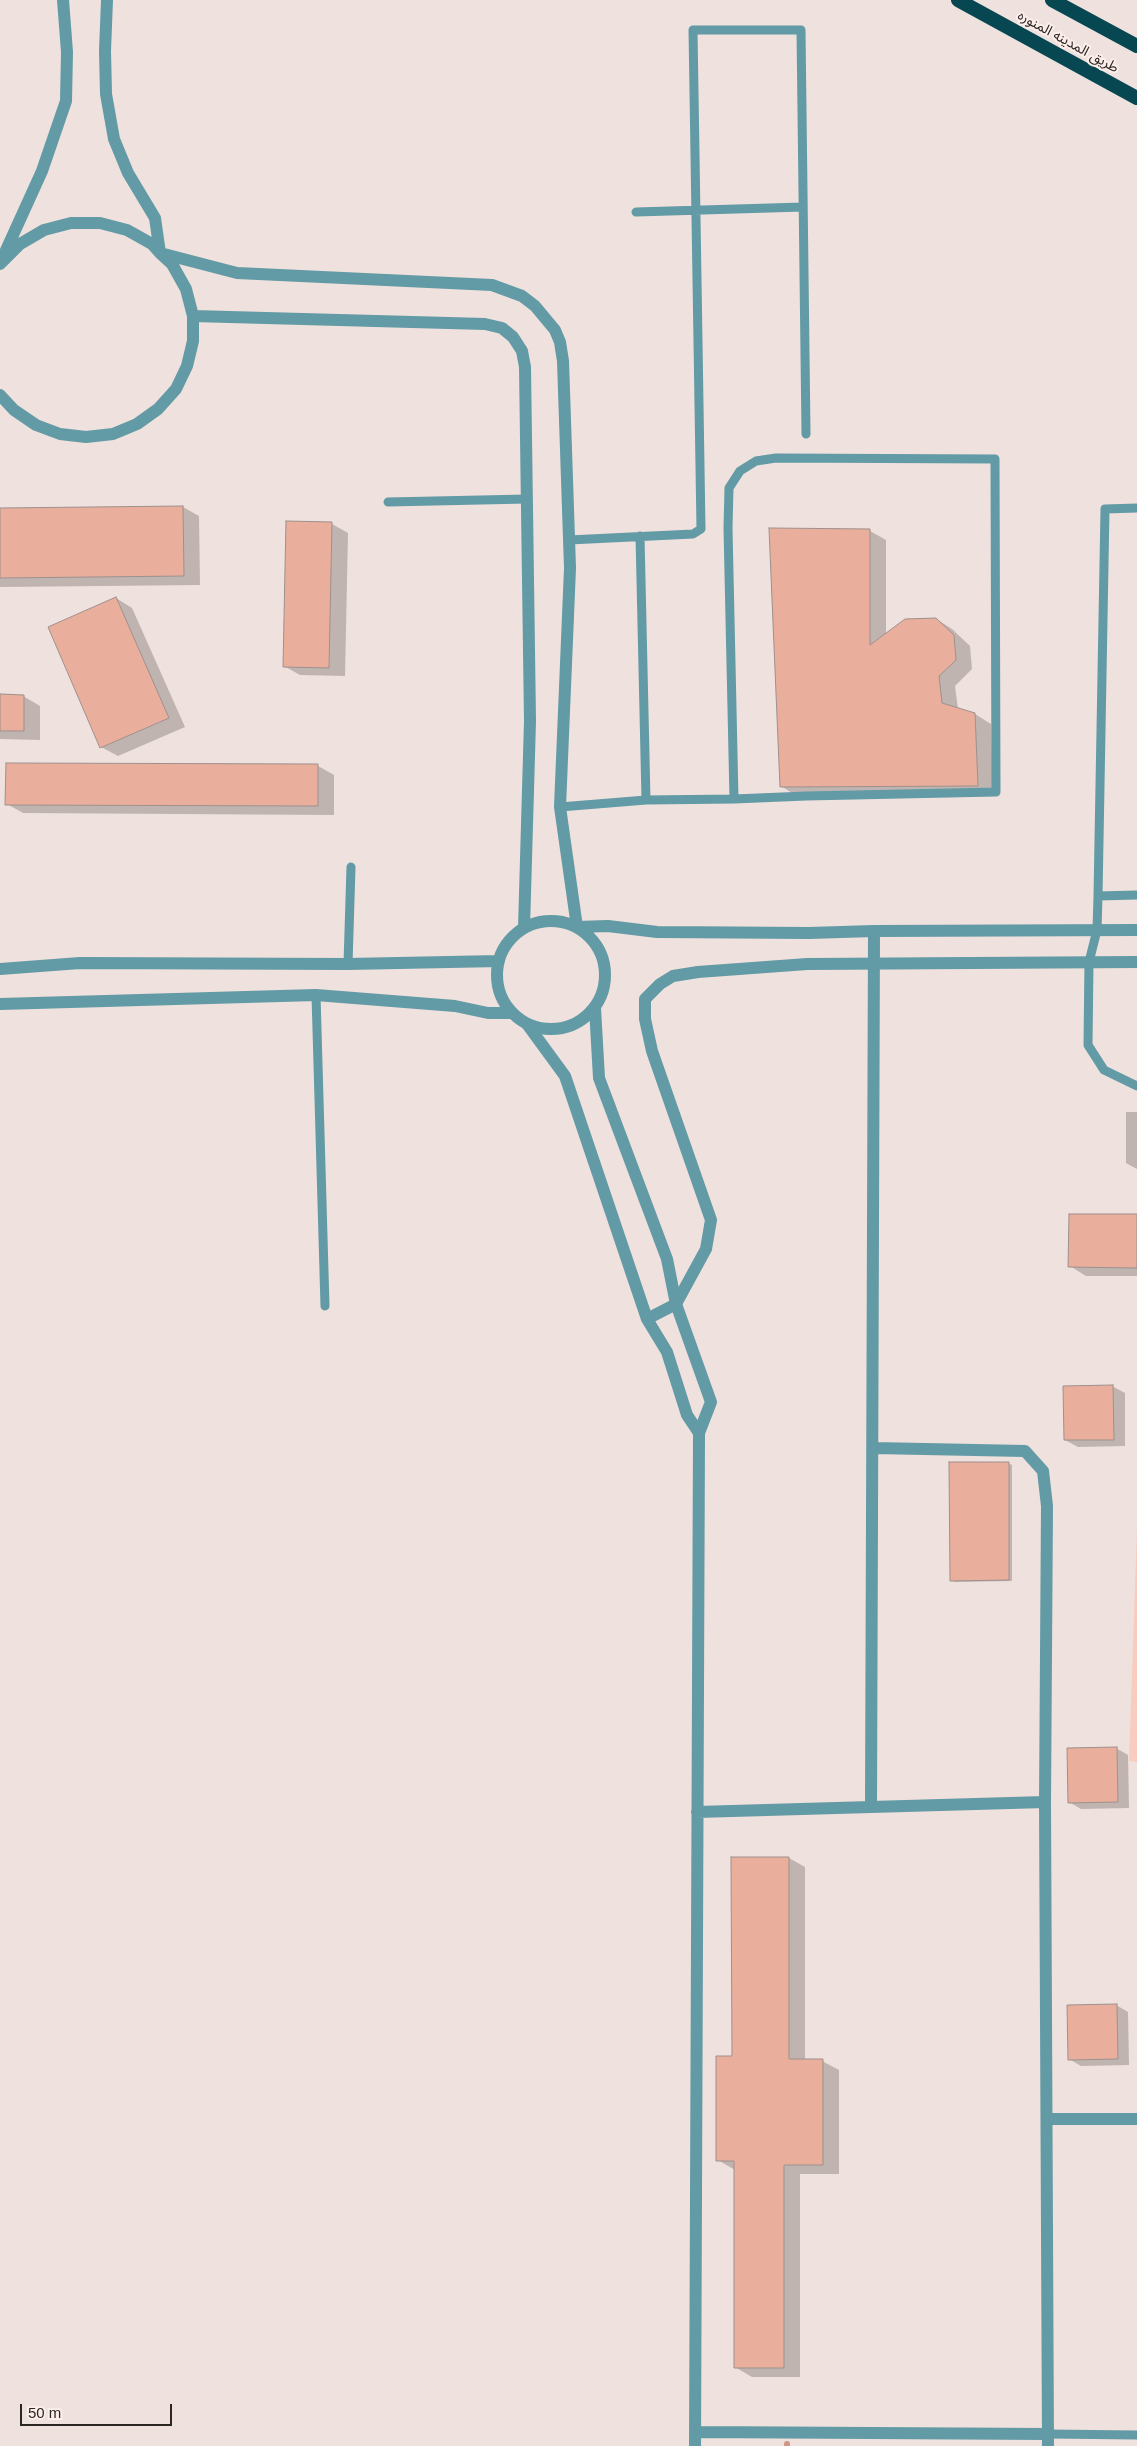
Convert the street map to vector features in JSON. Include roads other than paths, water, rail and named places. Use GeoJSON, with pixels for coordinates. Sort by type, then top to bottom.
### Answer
{"type":"FeatureCollection","features":[{"type":"Feature","properties":{"kind":"highway","name":"طريق المدينه المنوره"},"geometry":{"type":"LineString","coordinates":[[958,0],[1137,98]]}},
{"type":"Feature","properties":{"kind":"highway","name":"طريق المدينه المنوره"},"geometry":{"type":"LineString","coordinates":[[1052,0],[1137,46]]}},
{"type":"Feature","properties":{"kind":"street"},"geometry":{"type":"LineString","coordinates":[[0,264],[42,170],[66,101],[67,52],[62,0]]}},
{"type":"Feature","properties":{"kind":"street"},"geometry":{"type":"LineString","coordinates":[[107,0],[106,94],[114,139],[128,173],[155,218],[160,253]]}},
{"type":"Feature","properties":{"kind":"street"},"geometry":{"type":"LineString","coordinates":[[0,264],[20,244],[44,230],[71,223],[100,223],[127,230],[152,244],[172,264],[186,289],[193,316],[193,341],[187,366],[176,389],[158,409],[137,424],[113,434],[86,437],[60,434],[29,420],[14,410],[0,395]]}},
{"type":"Feature","properties":{"kind":"street"},"geometry":{"type":"LineString","coordinates":[[160,253],[238,273],[492,285],[522,296],[548,320],[560,342],[563,362],[569,540],[565,724],[560,807],[577,927],[592,939],[602,954],[606,973],[603,991],[595,1008],[581,1020],[564,1028],[545,1029],[527,1024]]}},
{"type":"Feature","properties":{"kind":"street"},"geometry":{"type":"LineString","coordinates":[[193,316],[485,324],[502,328],[513,337],[522,351],[525,367],[530,721],[524,928]]}},
{"type":"Feature","properties":{"kind":"street"},"geometry":{"type":"LineString","coordinates":[[699,1433],[687,1415],[667,1352],[647,1319],[565,1076],[527,1024],[512,1013],[502,997],[497,980],[499,961],[504,948],[513,936],[524,928],[542,922],[560,922],[577,927],[608,926],[657,932],[809,933],[874,930],[1137,930]]}},
{"type":"Feature","properties":{"kind":"street"},"geometry":{"type":"LineString","coordinates":[[871,1807],[874,1448],[874,930]]}},
{"type":"Feature","properties":{"kind":"street"},"geometry":{"type":"LineString","coordinates":[[0,969],[80,963],[348,964],[499,961]]}},
{"type":"Feature","properties":{"kind":"street"},"geometry":{"type":"LineString","coordinates":[[647,1319],[676,1304],[706,1249],[711,1220],[652,1051],[645,1019],[645,999],[660,984],[673,976],[807,964],[1137,962]]}},
{"type":"Feature","properties":{"kind":"street"},"geometry":{"type":"LineString","coordinates":[[0,1004],[316,995],[455,1006],[488,1013],[512,1013]]}},
{"type":"Feature","properties":{"kind":"street"},"geometry":{"type":"LineString","coordinates":[[595,1008],[599,1078],[667,1259],[676,1304],[711,1402],[699,1433],[695,2446]]}},
{"type":"Feature","properties":{"kind":"street"},"geometry":{"type":"LineString","coordinates":[[695,2432],[1048,2440],[1048,2119],[1045,1802],[1047,1506],[1043,1471],[1025,1451],[874,1448]]}},
{"type":"Feature","properties":{"kind":"street"},"geometry":{"type":"LineString","coordinates":[[697,1812],[1045,1802]]}},
{"type":"Feature","properties":{"kind":"street"},"geometry":{"type":"LineString","coordinates":[[1048,2119],[1137,2119]]}},
{"type":"Feature","properties":{"kind":"lane"},"geometry":{"type":"LineString","coordinates":[[569,540],[692,534],[701,530],[694,30],[801,30],[806,434]]}},
{"type":"Feature","properties":{"kind":"lane"},"geometry":{"type":"LineString","coordinates":[[636,212],[803,207]]}},
{"type":"Feature","properties":{"kind":"lane"},"geometry":{"type":"LineString","coordinates":[[560,807],[646,800],[734,799],[996,792],[995,459],[776,458],[756,461],[740,471],[729,488],[728,528],[734,799]]}},
{"type":"Feature","properties":{"kind":"lane"},"geometry":{"type":"LineString","coordinates":[[388,502],[527,500]]}},
{"type":"Feature","properties":{"kind":"lane"},"geometry":{"type":"LineString","coordinates":[[1137,508],[1105,508],[1097,930],[1089,962],[1088,1045],[1104,1070],[1137,1086]]}},
{"type":"Feature","properties":{"kind":"lane"},"geometry":{"type":"LineString","coordinates":[[640,536],[646,800]]}},
{"type":"Feature","properties":{"kind":"lane"},"geometry":{"type":"LineString","coordinates":[[348,964],[351,868]]}},
{"type":"Feature","properties":{"kind":"lane"},"geometry":{"type":"LineString","coordinates":[[1098,896],[1137,895]]}},
{"type":"Feature","properties":{"kind":"lane"},"geometry":{"type":"LineString","coordinates":[[316,995],[325,1306]]}},
{"type":"Feature","properties":{"kind":"lane"},"geometry":{"type":"LineString","coordinates":[[1048,2440],[1137,2435]]}}]}
